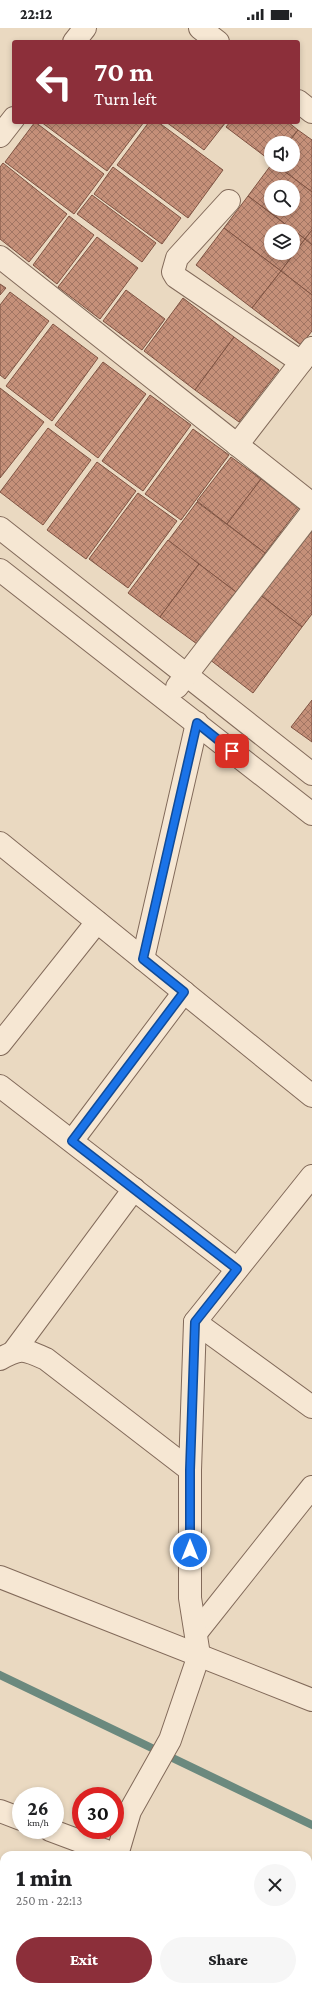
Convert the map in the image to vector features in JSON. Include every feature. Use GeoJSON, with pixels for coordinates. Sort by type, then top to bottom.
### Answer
{"type":"FeatureCollection","features":[{"type":"Feature","properties":{"kind":"street"},"geometry":{"type":"LineString","coordinates":[[76,40],[85,28]]}},
{"type":"Feature","properties":{"kind":"street"},"geometry":{"type":"LineString","coordinates":[[200,28],[215,40]]}},
{"type":"Feature","properties":{"kind":"street"},"geometry":{"type":"LineString","coordinates":[[300,103],[312,112]]}},
{"type":"Feature","properties":{"kind":"street"},"geometry":{"type":"LineString","coordinates":[[0,136],[12,121]]}},
{"type":"Feature","properties":{"kind":"street"},"geometry":{"type":"LineString","coordinates":[[229,201],[177,258],[173,272],[176,277],[306,355],[237,445]]}},
{"type":"Feature","properties":{"kind":"street"},"geometry":{"type":"LineString","coordinates":[[0,257],[312,504]]}},
{"type":"Feature","properties":{"kind":"street"},"geometry":{"type":"LineString","coordinates":[[167,700],[312,512]]}},
{"type":"Feature","properties":{"kind":"street"},"geometry":{"type":"LineString","coordinates":[[0,528],[312,774]]}},
{"type":"Feature","properties":{"kind":"street"},"geometry":{"type":"LineString","coordinates":[[0,570],[312,814]]}},
{"type":"Feature","properties":{"kind":"street"},"geometry":{"type":"LineString","coordinates":[[143,959],[197,723]]}},
{"type":"Feature","properties":{"kind":"street"},"geometry":{"type":"LineString","coordinates":[[0,843],[312,1096]]}},
{"type":"Feature","properties":{"kind":"street"},"geometry":{"type":"LineString","coordinates":[[0,1044],[97,922]]}},
{"type":"Feature","properties":{"kind":"street"},"geometry":{"type":"LineString","coordinates":[[72,1141],[184,992]]}},
{"type":"Feature","properties":{"kind":"street"},"geometry":{"type":"LineString","coordinates":[[0,1086],[237,1269]]}},
{"type":"Feature","properties":{"kind":"street"},"geometry":{"type":"LineString","coordinates":[[118,1851],[130,1811],[170,1740],[199,1655],[190,1598],[190,1470],[195,1322],[312,1176]]}},
{"type":"Feature","properties":{"kind":"street"},"geometry":{"type":"LineString","coordinates":[[7,1355],[134,1189]]}},
{"type":"Feature","properties":{"kind":"street"},"geometry":{"type":"LineString","coordinates":[[195,1322],[312,1408]]}},
{"type":"Feature","properties":{"kind":"street"},"geometry":{"type":"LineString","coordinates":[[7,1355],[28,1351],[46,1359],[190,1470]]}},
{"type":"Feature","properties":{"kind":"street"},"geometry":{"type":"LineString","coordinates":[[196,1633],[312,1487]]}},
{"type":"Feature","properties":{"kind":"street"},"geometry":{"type":"LineString","coordinates":[[0,1577],[312,1700]]}},
{"type":"Feature","properties":{"kind":"street"},"geometry":{"type":"LineString","coordinates":[[0,1811],[12,1816]]}},
{"type":"Feature","properties":{"kind":"street"},"geometry":{"type":"LineString","coordinates":[[64,1835],[106,1851]]}},
{"type":"Feature","properties":{"kind":"building"},"geometry":{"type":"Polygon","coordinates":[[[34,124],[38,124],[104,174],[74,214],[5,162],[34,124]]]}},
{"type":"Feature","properties":{"kind":"building"},"geometry":{"type":"Polygon","coordinates":[[[44,124],[142,124],[107,171],[44,124]]]}},
{"type":"Feature","properties":{"kind":"building"},"geometry":{"type":"Polygon","coordinates":[[[148,124],[161,124],[223,170],[188,218],[117,165],[148,124]]]}},
{"type":"Feature","properties":{"kind":"building"},"geometry":{"type":"Polygon","coordinates":[[[169,124],[224,124],[204,150],[169,124]]]}},
{"type":"Feature","properties":{"kind":"building"},"geometry":{"type":"Polygon","coordinates":[[[228,124],[290,124],[298,130],[293,136],[264,136],[264,156],[226,127],[228,124]]]}},
{"type":"Feature","properties":{"kind":"building"},"geometry":{"type":"Polygon","coordinates":[[[298,130],[312,140],[312,192],[300,183],[300,180],[296,180],[285,172],[300,172],[300,136],[293,136],[298,130]]]}},
{"type":"Feature","properties":{"kind":"building"},"geometry":{"type":"Polygon","coordinates":[[[3,163],[67,214],[29,262],[0,239],[0,167],[3,163]]]}},
{"type":"Feature","properties":{"kind":"building"},"geometry":{"type":"Polygon","coordinates":[[[113,167],[181,218],[162,244],[94,194],[113,167]]]}},
{"type":"Feature","properties":{"kind":"building"},"geometry":{"type":"Polygon","coordinates":[[[266,172],[285,172],[296,180],[264,180],[264,208],[248,196],[266,172]]]}},
{"type":"Feature","properties":{"kind":"building"},"geometry":{"type":"Polygon","coordinates":[[[300,183],[312,192],[312,230],[305,239],[300,235],[300,224],[285,224],[275,216],[300,216],[300,183]]]}},
{"type":"Feature","properties":{"kind":"building"},"geometry":{"type":"Polygon","coordinates":[[[92,195],[156,243],[142,262],[77,214],[92,195]]]}},
{"type":"Feature","properties":{"kind":"building"},"geometry":{"type":"Polygon","coordinates":[[[248,196],[264,208],[264,216],[275,216],[285,224],[264,224],[264,258],[224,228],[248,196]]]}},
{"type":"Feature","properties":{"kind":"building"},"geometry":{"type":"Polygon","coordinates":[[[69,216],[94,235],[57,284],[33,265],[69,216]]]}},
{"type":"Feature","properties":{"kind":"building"},"geometry":{"type":"Polygon","coordinates":[[[224,228],[264,258],[264,260],[266,260],[281,271],[252,308],[196,265],[224,228]]]}},
{"type":"Feature","properties":{"kind":"building"},"geometry":{"type":"Polygon","coordinates":[[[312,230],[312,245],[305,239],[312,230]]]}},
{"type":"Feature","properties":{"kind":"building"},"geometry":{"type":"Polygon","coordinates":[[[300,235],[305,239],[300,246],[300,235]]]}},
{"type":"Feature","properties":{"kind":"building"},"geometry":{"type":"Polygon","coordinates":[[[97,237],[138,268],[100,319],[58,287],[97,237]]]}},
{"type":"Feature","properties":{"kind":"building"},"geometry":{"type":"Polygon","coordinates":[[[305,239],[312,245],[312,295],[281,271],[289,260],[300,260],[300,246],[305,239]]]}},
{"type":"Feature","properties":{"kind":"building"},"geometry":{"type":"Polygon","coordinates":[[[266,260],[289,260],[281,271],[266,260]]]}},
{"type":"Feature","properties":{"kind":"building"},"geometry":{"type":"Polygon","coordinates":[[[281,271],[312,295],[312,331],[301,345],[252,308],[281,271]]]}},
{"type":"Feature","properties":{"kind":"building"},"geometry":{"type":"Polygon","coordinates":[[[0,284],[6,288],[0,295],[0,284]]]}},
{"type":"Feature","properties":{"kind":"building"},"geometry":{"type":"Polygon","coordinates":[[[126,290],[165,319],[142,350],[103,321],[126,290]]]}},
{"type":"Feature","properties":{"kind":"building"},"geometry":{"type":"Polygon","coordinates":[[[10,292],[49,321],[5,379],[0,375],[0,305],[10,292]]]}},
{"type":"Feature","properties":{"kind":"building"},"geometry":{"type":"Polygon","coordinates":[[[183,298],[234,337],[195,390],[144,351],[183,298]]]}},
{"type":"Feature","properties":{"kind":"building"},"geometry":{"type":"Polygon","coordinates":[[[53,324],[98,358],[52,421],[6,386],[53,324]]]}},
{"type":"Feature","properties":{"kind":"building"},"geometry":{"type":"Polygon","coordinates":[[[234,337],[279,370],[239,422],[195,390],[234,337]]]}},
{"type":"Feature","properties":{"kind":"building"},"geometry":{"type":"Polygon","coordinates":[[[103,362],[146,394],[98,458],[55,425],[103,362]]]}},
{"type":"Feature","properties":{"kind":"building"},"geometry":{"type":"Polygon","coordinates":[[[0,388],[44,422],[0,478],[0,388]]]}},
{"type":"Feature","properties":{"kind":"building"},"geometry":{"type":"Polygon","coordinates":[[[150,395],[191,425],[143,491],[102,461],[150,395]]]}},
{"type":"Feature","properties":{"kind":"building"},"geometry":{"type":"Polygon","coordinates":[[[48,428],[91,460],[43,525],[0,492],[48,428]]]}},
{"type":"Feature","properties":{"kind":"building"},"geometry":{"type":"Polygon","coordinates":[[[193,429],[229,455],[181,520],[145,494],[193,429]]]}},
{"type":"Feature","properties":{"kind":"building"},"geometry":{"type":"Polygon","coordinates":[[[231,457],[261,479],[227,524],[197,501],[231,457]]]}},
{"type":"Feature","properties":{"kind":"building"},"geometry":{"type":"Polygon","coordinates":[[[97,462],[136,491],[86,559],[47,530],[97,462]]]}},
{"type":"Feature","properties":{"kind":"building"},"geometry":{"type":"Polygon","coordinates":[[[261,479],[299,508],[265,553],[227,524],[261,479]]]}},
{"type":"Feature","properties":{"kind":"building"},"geometry":{"type":"Polygon","coordinates":[[[138,493],[177,521],[128,588],[89,559],[138,493]]]}},
{"type":"Feature","properties":{"kind":"building"},"geometry":{"type":"Polygon","coordinates":[[[197,502],[265,553],[236,592],[168,541],[197,502]]]}},
{"type":"Feature","properties":{"kind":"building"},"geometry":{"type":"Polygon","coordinates":[[[312,528],[312,614],[302,627],[259,594],[312,528]]]}},
{"type":"Feature","properties":{"kind":"building"},"geometry":{"type":"Polygon","coordinates":[[[168,540],[199,564],[160,617],[128,593],[168,540]]]}},
{"type":"Feature","properties":{"kind":"building"},"geometry":{"type":"Polygon","coordinates":[[[199,564],[236,592],[197,644],[160,617],[199,564]]]}},
{"type":"Feature","properties":{"kind":"building"},"geometry":{"type":"Polygon","coordinates":[[[259,594],[302,627],[253,693],[209,659],[259,594]]]}},
{"type":"Feature","properties":{"kind":"building"},"geometry":{"type":"Polygon","coordinates":[[[312,700],[312,742],[291,727],[312,700]]]}},
{"type":"Feature","properties":{"kind":"waterway"},"geometry":{"type":"LineString","coordinates":[[0,1675],[312,1825]]}},
{"type":"Feature","properties":{"kind":"route"},"geometry":{"type":"LineString","coordinates":[[190,1550],[190,1470],[195,1322],[237,1269],[72,1141],[184,992],[143,959],[197,723],[232,751]]}}]}
